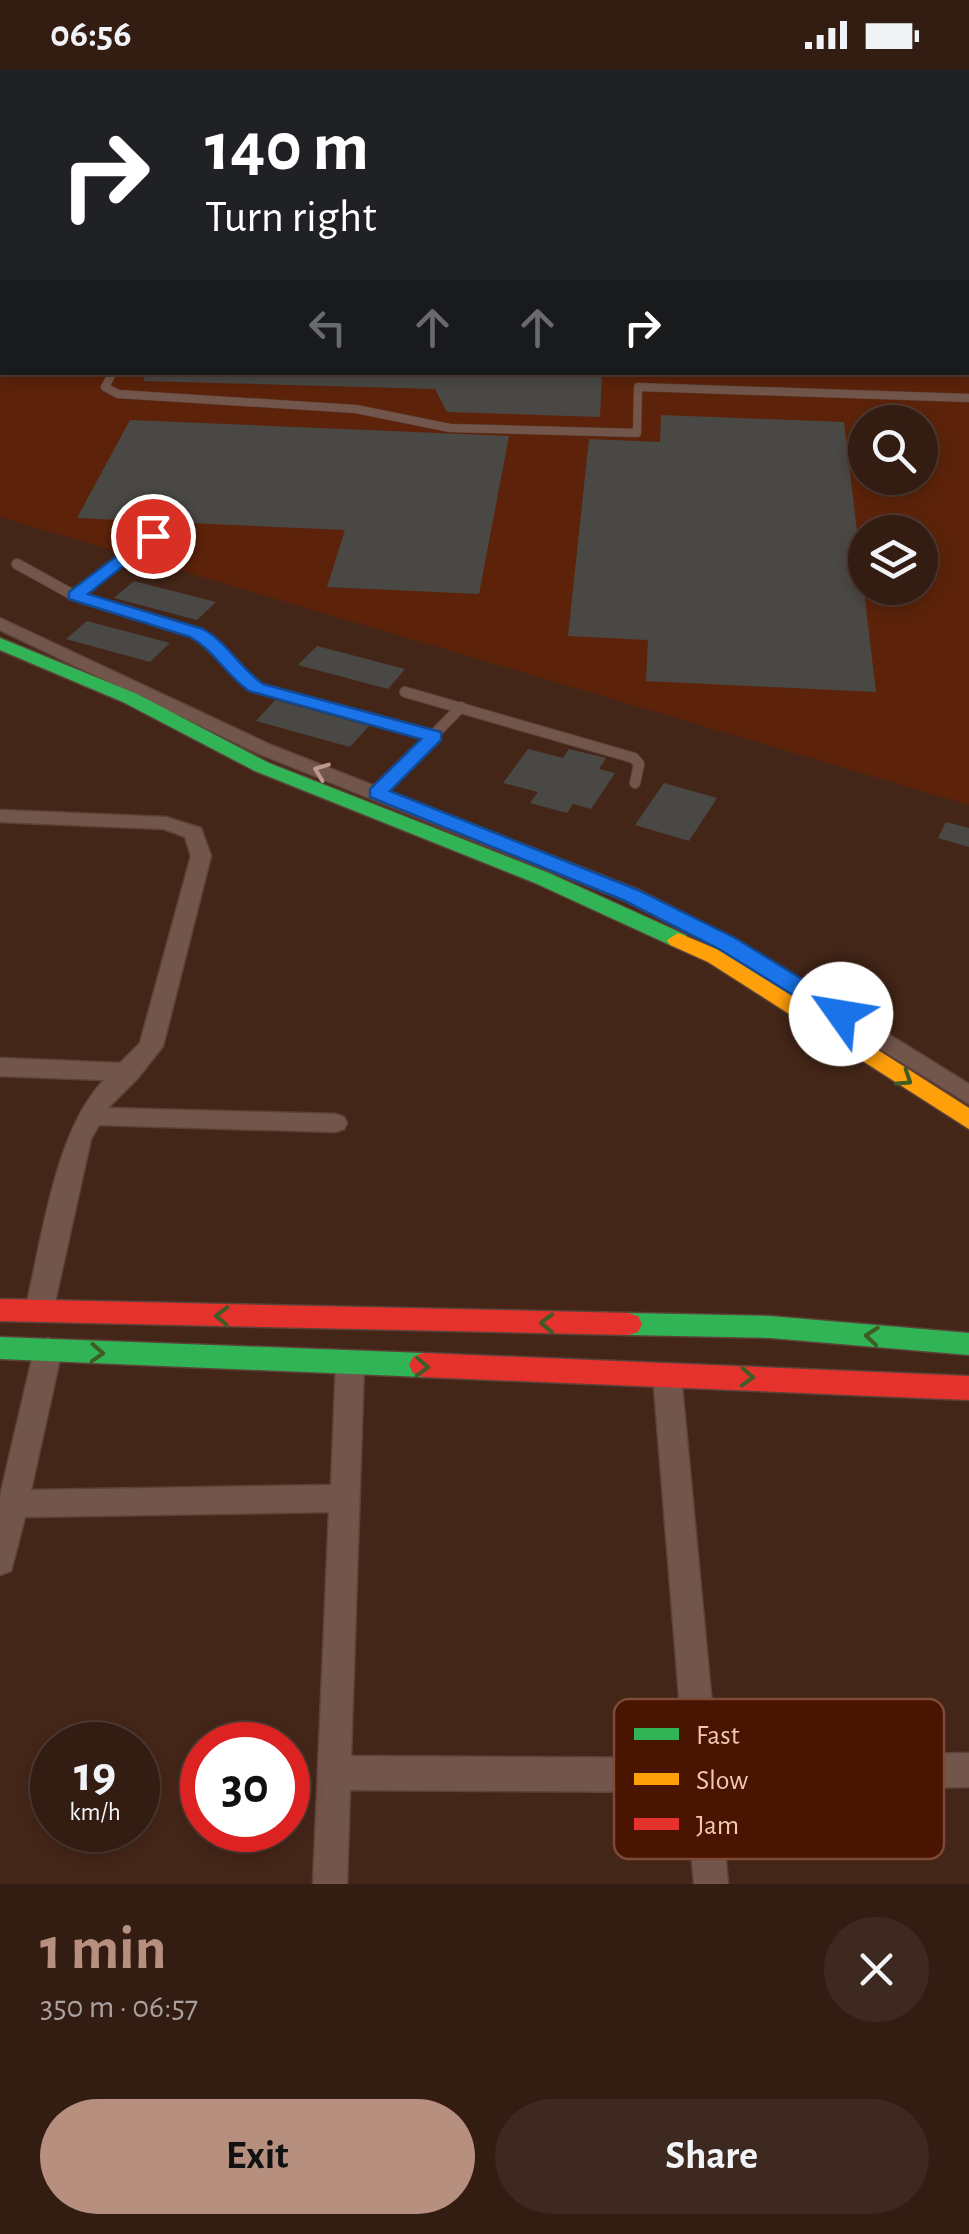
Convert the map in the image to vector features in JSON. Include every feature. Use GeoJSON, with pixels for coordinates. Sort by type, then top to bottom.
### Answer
{"type":"FeatureCollection","features":[{"type":"Feature","properties":{"kind":"main road"},"geometry":{"type":"LineString","coordinates":[[0,644],[130,698],[262,767],[542,878],[716,957],[969,1120]]}},
{"type":"Feature","properties":{"kind":"main road"},"geometry":{"type":"LineString","coordinates":[[0,1310],[770,1328],[969,1344]]}},
{"type":"Feature","properties":{"kind":"main road"},"geometry":{"type":"LineString","coordinates":[[0,1348],[969,1388]]}},
{"type":"Feature","properties":{"kind":"street"},"geometry":{"type":"LineString","coordinates":[[0,623],[264,749],[552,861],[727,944],[969,1095]]}},
{"type":"Feature","properties":{"kind":"street"},"geometry":{"type":"LineString","coordinates":[[0,816],[166,823],[194,833],[201,856],[152,1046],[100,1098],[90,1116],[48,1260],[39,1310]]}},
{"type":"Feature","properties":{"kind":"street"},"geometry":{"type":"LineString","coordinates":[[0,1067],[130,1072]]}},
{"type":"Feature","properties":{"kind":"street"},"geometry":{"type":"LineString","coordinates":[[90,1116],[335,1124]]}},
{"type":"Feature","properties":{"kind":"street"},"geometry":{"type":"LineString","coordinates":[[0,1561],[48,1350]]}},
{"type":"Feature","properties":{"kind":"street"},"geometry":{"type":"LineString","coordinates":[[330,1884],[350,1364]]}},
{"type":"Feature","properties":{"kind":"street"},"geometry":{"type":"LineString","coordinates":[[667,1375],[693,1699]]}},
{"type":"Feature","properties":{"kind":"street"},"geometry":{"type":"LineString","coordinates":[[11,1504],[344,1498]]}},
{"type":"Feature","properties":{"kind":"street"},"geometry":{"type":"LineString","coordinates":[[944,1770],[969,1770]]}},
{"type":"Feature","properties":{"kind":"street"},"geometry":{"type":"LineString","coordinates":[[333,1774],[614,1775]]}},
{"type":"Feature","properties":{"kind":"street"},"geometry":{"type":"LineString","coordinates":[[708,1859],[711,1884]]}},
{"type":"Feature","properties":{"kind":"lane"},"geometry":{"type":"LineString","coordinates":[[111,375],[106,388],[118,394],[356,409],[450,428],[637,433],[638,387],[969,398]]}},
{"type":"Feature","properties":{"kind":"lane"},"geometry":{"type":"LineString","coordinates":[[686,375],[688,388]]}},
{"type":"Feature","properties":{"kind":"lane"},"geometry":{"type":"LineString","coordinates":[[75,596],[153,536]]}},
{"type":"Feature","properties":{"kind":"lane"},"geometry":{"type":"LineString","coordinates":[[17,564],[75,596],[197,633],[210,640],[234,672],[256,688],[434,736]]}},
{"type":"Feature","properties":{"kind":"lane"},"geometry":{"type":"LineString","coordinates":[[404,692],[634,758],[639,764],[635,783]]}},
{"type":"Feature","properties":{"kind":"lane"},"geometry":{"type":"LineString","coordinates":[[377,793],[462,707]]}},
{"type":"Feature","properties":{"kind":"shaded area"},"geometry":{"type":"Polygon","coordinates":[[[0,375],[969,375],[969,805],[0,517],[0,375]]]}},
{"type":"Feature","properties":{"kind":"building"},"geometry":{"type":"Polygon","coordinates":[[[146,375],[602,375],[600,417],[447,412],[435,389],[143,381],[146,375]]]}},
{"type":"Feature","properties":{"kind":"building"},"geometry":{"type":"Polygon","coordinates":[[[661,415],[844,422],[848,495],[853,495],[855,515],[848,515],[848,605],[866,605],[876,692],[646,681],[648,640],[568,636],[589,439],[660,442],[661,415]]]}},
{"type":"Feature","properties":{"kind":"building"},"geometry":{"type":"Polygon","coordinates":[[[130,420],[509,436],[479,594],[327,587],[345,530],[77,518],[130,420]]]}},
{"type":"Feature","properties":{"kind":"building"},"geometry":{"type":"Polygon","coordinates":[[[134,581],[216,602],[197,620],[114,598],[134,581]]]}},
{"type":"Feature","properties":{"kind":"building"},"geometry":{"type":"Polygon","coordinates":[[[87,621],[170,643],[150,662],[66,639],[87,621]]]}},
{"type":"Feature","properties":{"kind":"building"},"geometry":{"type":"Polygon","coordinates":[[[317,646],[405,669],[388,689],[298,665],[317,646]]]}},
{"type":"Feature","properties":{"kind":"building"},"geometry":{"type":"Polygon","coordinates":[[[275,700],[369,726],[350,747],[256,721],[275,700]]]}},
{"type":"Feature","properties":{"kind":"building"},"geometry":{"type":"Polygon","coordinates":[[[528,749],[563,758],[569,749],[606,758],[599,769],[615,773],[591,809],[573,804],[567,813],[530,803],[538,792],[503,783],[528,749]]]}},
{"type":"Feature","properties":{"kind":"building"},"geometry":{"type":"Polygon","coordinates":[[[664,783],[717,798],[689,841],[635,825],[664,783]]]}},
{"type":"Feature","properties":{"kind":"building"},"geometry":{"type":"Polygon","coordinates":[[[946,822],[969,828],[969,847],[938,838],[946,822]]]}},
{"type":"Feature","properties":{"kind":"traffic: fast"},"geometry":{"type":"LineString","coordinates":[[0,643],[130,698],[262,767],[542,878],[678,940]]}},
{"type":"Feature","properties":{"kind":"traffic: fast"},"geometry":{"type":"LineString","coordinates":[[628,1324],[770,1327],[969,1344]]}},
{"type":"Feature","properties":{"kind":"traffic: fast"},"geometry":{"type":"LineString","coordinates":[[0,1348],[423,1365]]}},
{"type":"Feature","properties":{"kind":"traffic: slow"},"geometry":{"type":"LineString","coordinates":[[678,940],[716,957],[969,1120]]}},
{"type":"Feature","properties":{"kind":"traffic: jam"},"geometry":{"type":"LineString","coordinates":[[0,1310],[628,1324]]}},
{"type":"Feature","properties":{"kind":"traffic: jam"},"geometry":{"type":"LineString","coordinates":[[423,1365],[969,1388]]}},
{"type":"Feature","properties":{"kind":"route"},"geometry":{"type":"LineString","coordinates":[[153,536],[75,596],[197,633],[210,640],[234,672],[256,688],[434,736],[377,793],[631,895],[727,944],[841,1014]]}}]}
